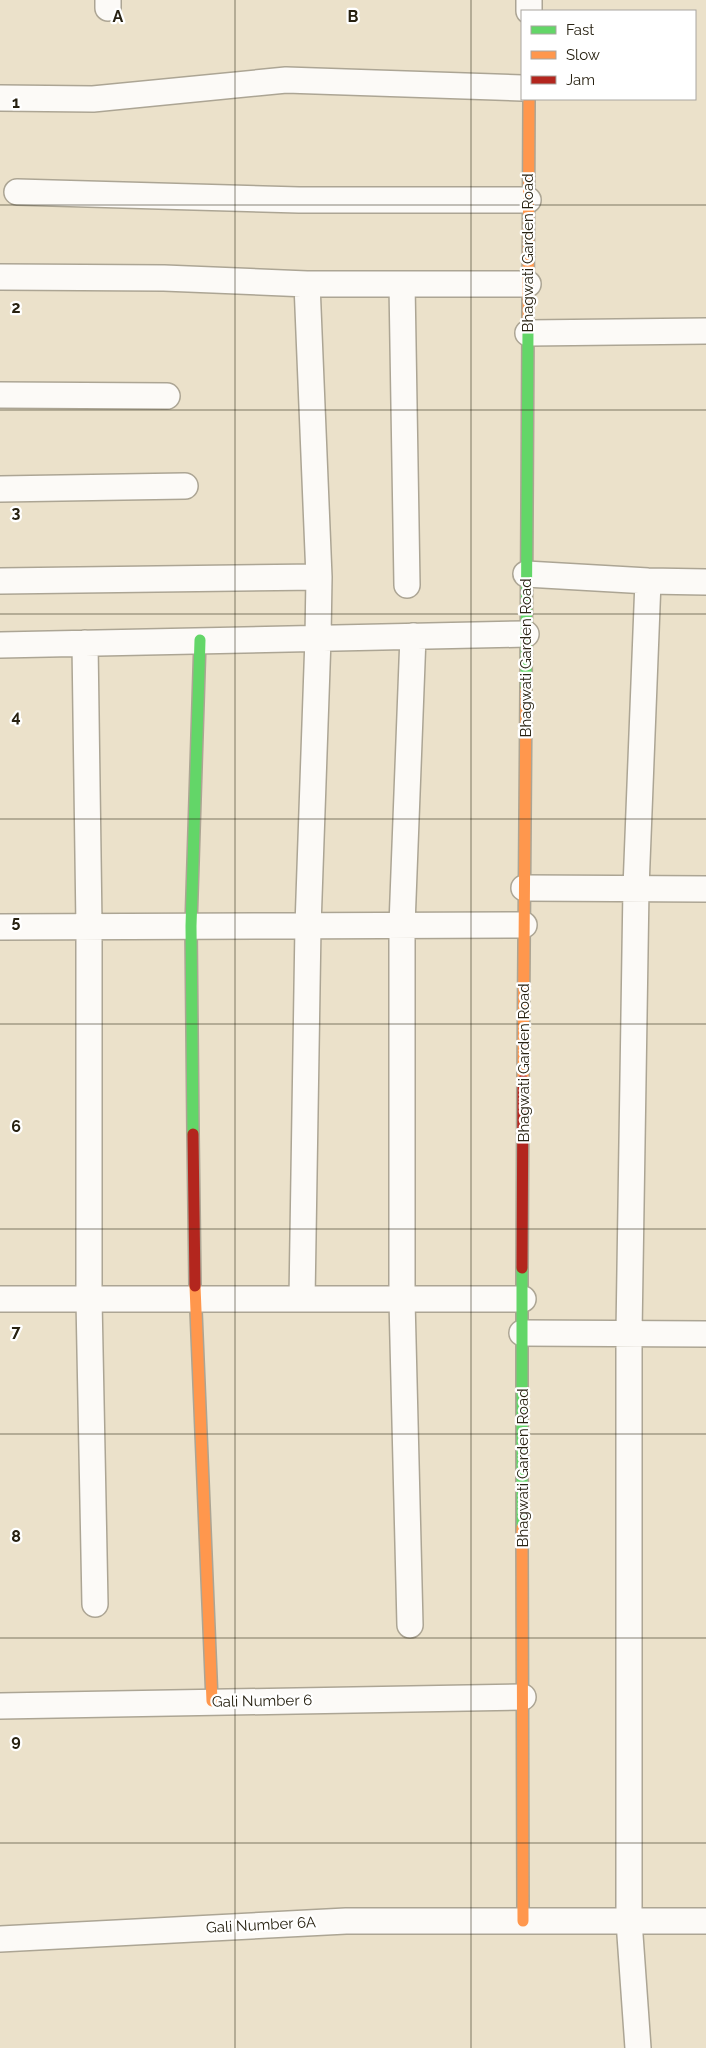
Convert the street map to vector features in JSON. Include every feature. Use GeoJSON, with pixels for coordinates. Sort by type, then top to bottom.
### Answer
{"type":"FeatureCollection","features":[{"type":"Feature","properties":{"kind":"street"},"geometry":{"type":"LineString","coordinates":[[0,98],[93,99],[286,80],[521,88]]}},
{"type":"Feature","properties":{"kind":"street","name":"Bhagwati Garden Road"},"geometry":{"type":"LineString","coordinates":[[523,1921],[522,1299],[529,100]]}},
{"type":"Feature","properties":{"kind":"street"},"geometry":{"type":"LineString","coordinates":[[17,192],[299,200],[528,200]]}},
{"type":"Feature","properties":{"kind":"street"},"geometry":{"type":"LineString","coordinates":[[0,278],[164,278],[307,284],[528,284]]}},
{"type":"Feature","properties":{"kind":"street"},"geometry":{"type":"LineString","coordinates":[[302,1299],[308,926],[319,577],[307,284]]}},
{"type":"Feature","properties":{"kind":"street"},"geometry":{"type":"LineString","coordinates":[[402,284],[407,585]]}},
{"type":"Feature","properties":{"kind":"street"},"geometry":{"type":"LineString","coordinates":[[528,333],[706,331]]}},
{"type":"Feature","properties":{"kind":"street"},"geometry":{"type":"LineString","coordinates":[[0,395],[167,396]]}},
{"type":"Feature","properties":{"kind":"street"},"geometry":{"type":"LineString","coordinates":[[0,489],[185,486]]}},
{"type":"Feature","properties":{"kind":"street"},"geometry":{"type":"LineString","coordinates":[[526,574],[648,582],[706,582]]}},
{"type":"Feature","properties":{"kind":"street"},"geometry":{"type":"LineString","coordinates":[[0,581],[319,577]]}},
{"type":"Feature","properties":{"kind":"street"},"geometry":{"type":"LineString","coordinates":[[638,2048],[629,1921],[629,1333],[636,888],[648,582]]}},
{"type":"Feature","properties":{"kind":"street"},"geometry":{"type":"LineString","coordinates":[[0,645],[526,634]]}},
{"type":"Feature","properties":{"kind":"street"},"geometry":{"type":"LineString","coordinates":[[410,1625],[402,1300],[402,925],[413,636]]}},
{"type":"Feature","properties":{"kind":"street"},"geometry":{"type":"LineString","coordinates":[[200,640],[192,926],[195,1298],[212,1701]]}},
{"type":"Feature","properties":{"kind":"street"},"geometry":{"type":"LineString","coordinates":[[85,643],[89,926],[88,1300],[95,1604]]}},
{"type":"Feature","properties":{"kind":"street"},"geometry":{"type":"LineString","coordinates":[[524,888],[706,889]]}},
{"type":"Feature","properties":{"kind":"street"},"geometry":{"type":"LineString","coordinates":[[0,927],[524,925]]}},
{"type":"Feature","properties":{"kind":"street"},"geometry":{"type":"LineString","coordinates":[[0,1300],[195,1298],[522,1299]]}},
{"type":"Feature","properties":{"kind":"street"},"geometry":{"type":"LineString","coordinates":[[522,1333],[706,1334]]}},
{"type":"Feature","properties":{"kind":"street","name":"Gali Number 6"},"geometry":{"type":"LineString","coordinates":[[0,1706],[523,1697]]}},
{"type":"Feature","properties":{"kind":"street","name":"Gali Number 6A"},"geometry":{"type":"LineString","coordinates":[[0,1939],[346,1921],[523,1921]]}},
{"type":"Feature","properties":{"kind":"street"},"geometry":{"type":"LineString","coordinates":[[523,1921],[706,1921]]}},
{"type":"Feature","properties":{"kind":"traffic: fast"},"geometry":{"type":"LineString","coordinates":[[526,689],[528,327]]}},
{"type":"Feature","properties":{"kind":"traffic: fast"},"geometry":{"type":"LineString","coordinates":[[193,1134],[191,926],[200,640]]}},
{"type":"Feature","properties":{"kind":"traffic: fast"},"geometry":{"type":"LineString","coordinates":[[522,1268],[522,1528]]}},
{"type":"Feature","properties":{"kind":"traffic: slow"},"geometry":{"type":"LineString","coordinates":[[528,327],[529,100]]}},
{"type":"Feature","properties":{"kind":"traffic: slow"},"geometry":{"type":"LineString","coordinates":[[523,1080],[526,689]]}},
{"type":"Feature","properties":{"kind":"traffic: slow"},"geometry":{"type":"LineString","coordinates":[[195,1286],[212,1701]]}},
{"type":"Feature","properties":{"kind":"traffic: slow"},"geometry":{"type":"LineString","coordinates":[[522,1528],[523,1921]]}},
{"type":"Feature","properties":{"kind":"traffic: jam"},"geometry":{"type":"LineString","coordinates":[[522,1268],[523,1080]]}},
{"type":"Feature","properties":{"kind":"traffic: jam"},"geometry":{"type":"LineString","coordinates":[[193,1134],[195,1286]]}}]}
